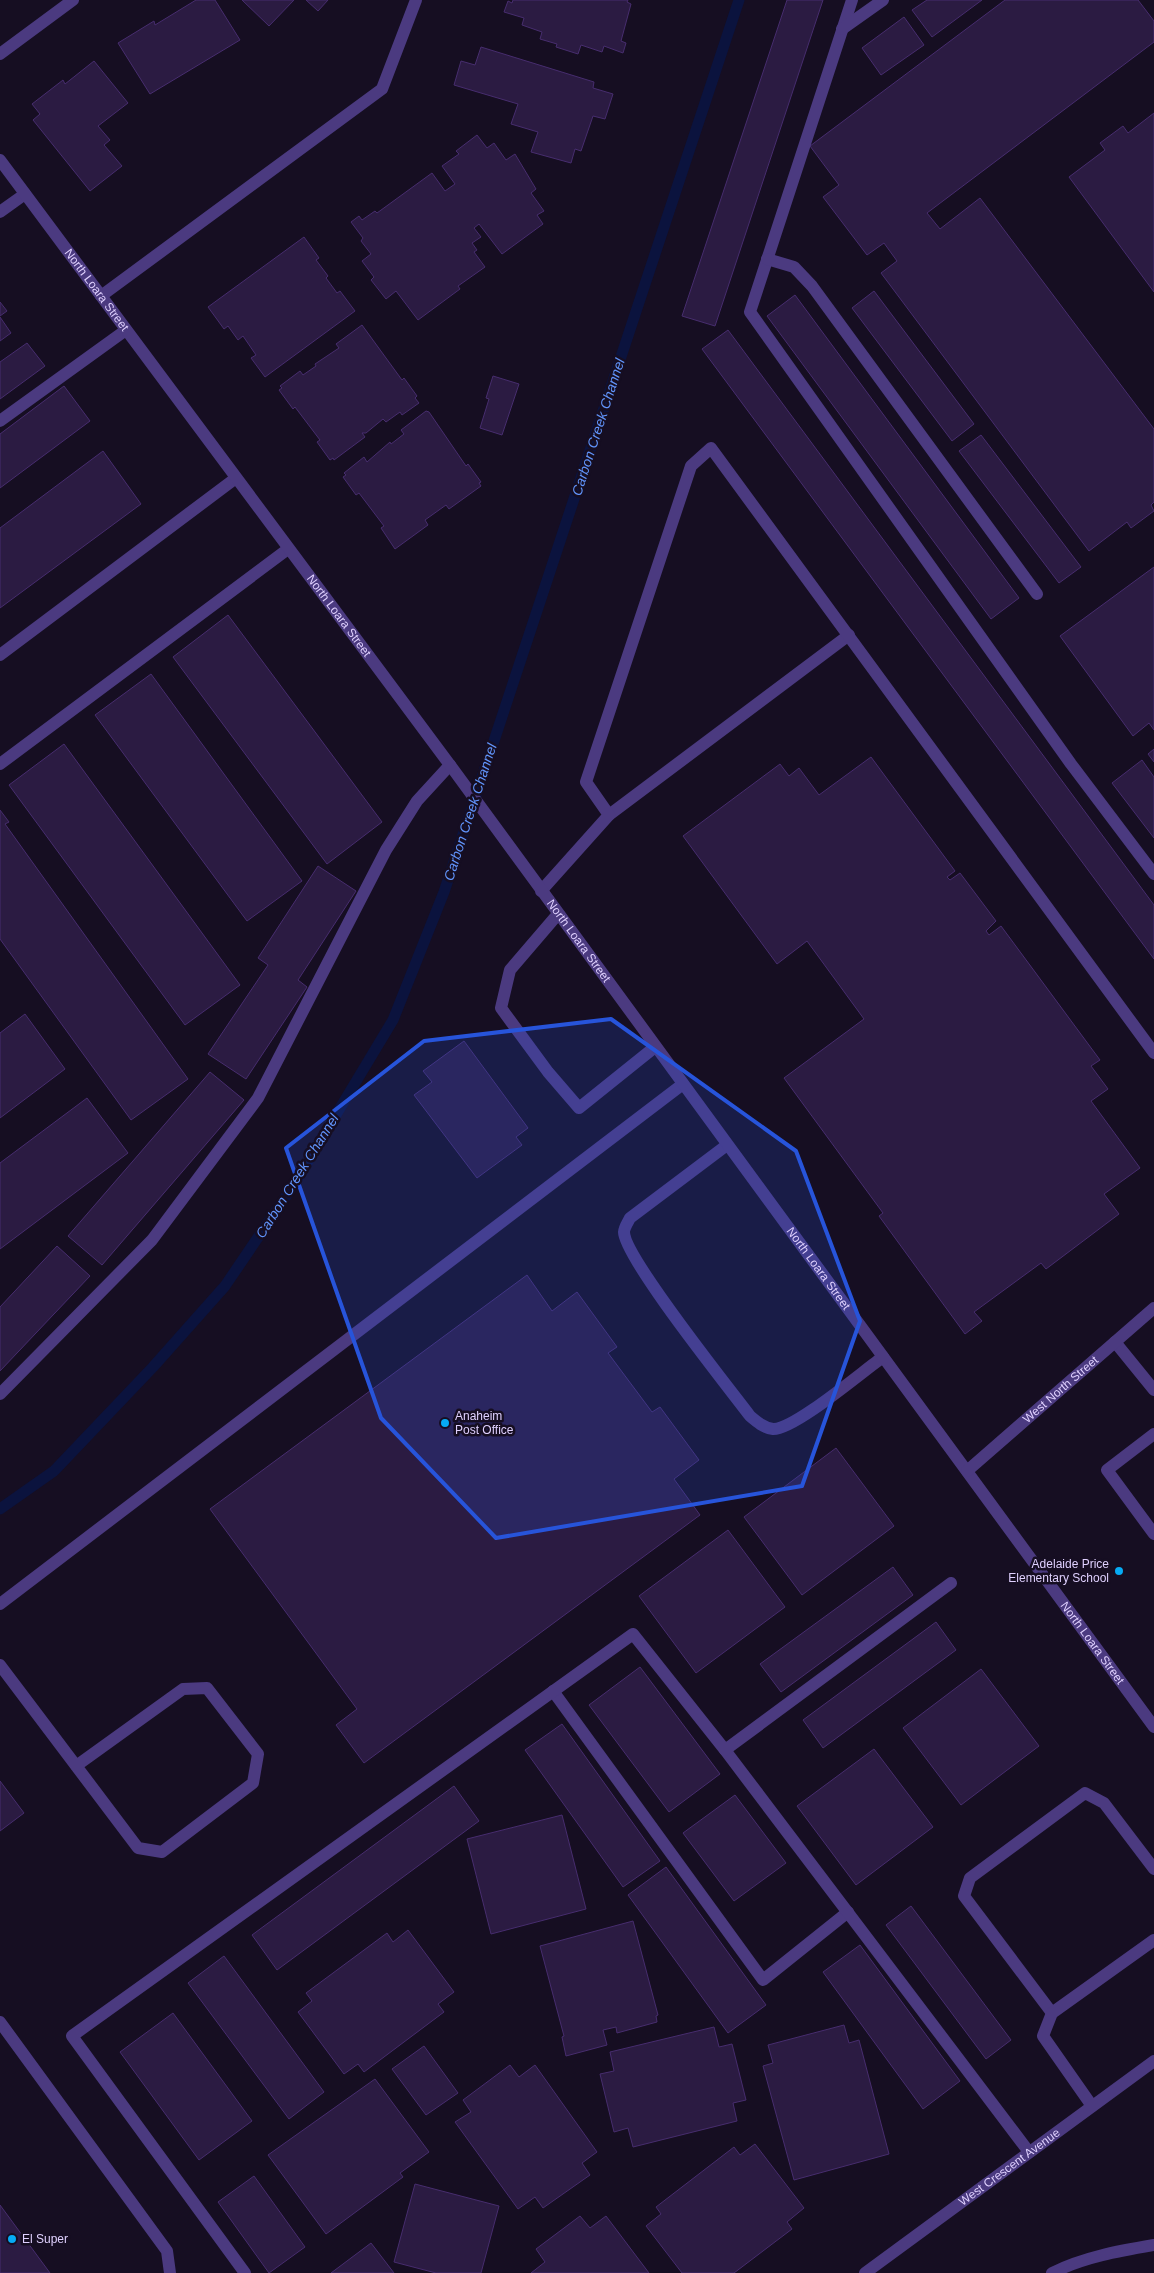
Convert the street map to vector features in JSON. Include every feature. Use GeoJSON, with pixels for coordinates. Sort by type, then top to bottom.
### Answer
{"type":"FeatureCollection","features":[{"type":"Feature","properties":{"kind":"street"},"geometry":{"type":"LineString","coordinates":[[0,54],[73,0]]}},
{"type":"Feature","properties":{"kind":"street"},"geometry":{"type":"LineString","coordinates":[[101,296],[382,89],[416,0]]}},
{"type":"Feature","properties":{"kind":"street"},"geometry":{"type":"LineString","coordinates":[[852,0],[750,312],[1071,764],[1154,874]]}},
{"type":"Feature","properties":{"kind":"street"},"geometry":{"type":"LineString","coordinates":[[842,29],[883,0]]}},
{"type":"Feature","properties":{"kind":"street","name":"North Loara Street"},"geometry":{"type":"LineString","coordinates":[[0,160],[542,891],[1154,1727]]}},
{"type":"Feature","properties":{"kind":"street"},"geometry":{"type":"LineString","coordinates":[[0,212],[25,194]]}},
{"type":"Feature","properties":{"kind":"street"},"geometry":{"type":"LineString","coordinates":[[767,259],[794,267],[812,286],[1037,594]]}},
{"type":"Feature","properties":{"kind":"street"},"geometry":{"type":"LineString","coordinates":[[0,421],[126,330]]}},
{"type":"Feature","properties":{"kind":"street"},"geometry":{"type":"LineString","coordinates":[[609,815],[586,782],[692,466],[711,448],[1154,1054]]}},
{"type":"Feature","properties":{"kind":"street"},"geometry":{"type":"LineString","coordinates":[[0,655],[236,478]]}},
{"type":"Feature","properties":{"kind":"street"},"geometry":{"type":"LineString","coordinates":[[0,764],[288,549]]}},
{"type":"Feature","properties":{"kind":"street"},"geometry":{"type":"LineString","coordinates":[[542,891],[609,815],[849,635]]}},
{"type":"Feature","properties":{"kind":"street"},"geometry":{"type":"LineString","coordinates":[[0,1394],[152,1240],[258,1098],[386,850],[417,801],[452,769]]}},
{"type":"Feature","properties":{"kind":"street"},"geometry":{"type":"LineString","coordinates":[[558,914],[510,970],[501,1008],[548,1072],[579,1108],[656,1047]]}},
{"type":"Feature","properties":{"kind":"street"},"geometry":{"type":"LineString","coordinates":[[0,1604],[683,1084]]}},
{"type":"Feature","properties":{"kind":"street"},"geometry":{"type":"LineString","coordinates":[[727,1145],[630,1218],[624,1232],[632,1255],[681,1323],[750,1416],[764,1426],[775,1429],[800,1418],[883,1357]]}},
{"type":"Feature","properties":{"kind":"street","name":"West North Street"},"geometry":{"type":"LineString","coordinates":[[967,1471],[1154,1309]]}},
{"type":"Feature","properties":{"kind":"street"},"geometry":{"type":"LineString","coordinates":[[1114,1342],[1154,1390]]}},
{"type":"Feature","properties":{"kind":"street"},"geometry":{"type":"LineString","coordinates":[[1154,1434],[1107,1470],[1154,1534]]}},
{"type":"Feature","properties":{"kind":"street"},"geometry":{"type":"LineString","coordinates":[[726,1750],[951,1583]]}},
{"type":"Feature","properties":{"kind":"street"},"geometry":{"type":"LineString","coordinates":[[246,2273],[72,2036],[633,1634],[726,1750],[1029,2152]]}},
{"type":"Feature","properties":{"kind":"street"},"geometry":{"type":"LineString","coordinates":[[0,1665],[76,1766],[138,1848],[162,1852],[253,1783],[258,1754],[206,1688],[183,1689],[76,1766]]}},
{"type":"Feature","properties":{"kind":"street"},"geometry":{"type":"LineString","coordinates":[[553,1691],[763,1980],[848,1912]]}},
{"type":"Feature","properties":{"kind":"street"},"geometry":{"type":"LineString","coordinates":[[1052,2013],[964,1896],[970,1878],[1085,1793],[1104,1803],[1154,1869]]}},
{"type":"Feature","properties":{"kind":"street"},"geometry":{"type":"LineString","coordinates":[[1092,2106],[1043,2036],[1052,2013],[1154,1940]]}},
{"type":"Feature","properties":{"kind":"street"},"geometry":{"type":"LineString","coordinates":[[0,2022],[167,2251],[170,2273]]}},
{"type":"Feature","properties":{"kind":"street","name":"West Crescent Avenue"},"geometry":{"type":"LineString","coordinates":[[864,2273],[1154,2060]]}},
{"type":"Feature","properties":{"kind":"street"},"geometry":{"type":"LineString","coordinates":[[1052,2273],[1071,2264],[1125,2250],[1154,2246]]}},
{"type":"Feature","properties":{"kind":"highlighted area"},"geometry":{"type":"Polygon","coordinates":[[[611,1019],[796,1151],[860,1321],[802,1486],[496,1538],[381,1418],[286,1148],[424,1041],[611,1019]]]}},
{"type":"Feature","properties":{"kind":"building"},"geometry":{"type":"Polygon","coordinates":[[[196,0],[215,0],[240,40],[150,94],[118,43],[154,21],[155,25],[196,0]]]}},
{"type":"Feature","properties":{"kind":"building"},"geometry":{"type":"Polygon","coordinates":[[[242,0],[294,0],[269,26],[242,0]]]}},
{"type":"Feature","properties":{"kind":"building"},"geometry":{"type":"Polygon","coordinates":[[[306,0],[328,0],[318,11],[306,0]]]}},
{"type":"Feature","properties":{"kind":"building"},"geometry":{"type":"Polygon","coordinates":[[[513,0],[628,0],[627,2],[631,4],[621,41],[626,43],[623,53],[604,46],[602,52],[581,45],[578,54],[556,47],[557,44],[540,39],[542,32],[522,25],[524,18],[504,12],[508,1],[512,3],[513,0]]]}},
{"type":"Feature","properties":{"kind":"building"},"geometry":{"type":"Polygon","coordinates":[[[787,0],[823,0],[715,326],[682,316],[787,0]]]}},
{"type":"Feature","properties":{"kind":"building"},"geometry":{"type":"Polygon","coordinates":[[[927,0],[982,0],[932,37],[912,10],[927,0]]]}},
{"type":"Feature","properties":{"kind":"building"},"geometry":{"type":"Polygon","coordinates":[[[1005,0],[1138,0],[1154,21],[1154,42],[927,213],[940,229],[980,198],[1154,429],[1154,502],[1151,505],[1154,511],[1131,528],[1127,522],[1089,551],[881,273],[897,261],[884,243],[867,255],[823,197],[839,185],[810,146],[1005,0]]]}},
{"type":"Feature","properties":{"kind":"building"},"geometry":{"type":"Polygon","coordinates":[[[904,17],[924,45],[881,75],[862,48],[904,17]]]}},
{"type":"Feature","properties":{"kind":"building"},"geometry":{"type":"Polygon","coordinates":[[[481,47],[594,82],[593,88],[613,94],[605,119],[593,116],[581,151],[575,149],[571,163],[531,152],[538,132],[511,124],[518,104],[454,85],[461,61],[475,65],[481,47]]]}},
{"type":"Feature","properties":{"kind":"building"},"geometry":{"type":"Polygon","coordinates":[[[94,61],[128,103],[98,126],[110,140],[104,145],[122,166],[90,191],[33,120],[40,114],[32,104],[63,80],[65,84],[94,61]]]}},
{"type":"Feature","properties":{"kind":"building"},"geometry":{"type":"Polygon","coordinates":[[[1154,113],[1154,292],[1069,177],[1105,150],[1100,143],[1123,126],[1128,133],[1154,113]]]}},
{"type":"Feature","properties":{"kind":"building"},"geometry":{"type":"Polygon","coordinates":[[[477,135],[487,148],[494,143],[506,160],[515,154],[536,189],[531,193],[544,211],[537,215],[543,224],[502,254],[479,224],[474,228],[481,237],[472,243],[477,250],[474,252],[485,267],[458,286],[460,289],[418,320],[396,291],[386,299],[371,280],[374,277],[362,261],[371,254],[361,241],[363,238],[351,222],[359,216],[362,220],[375,211],[377,213],[432,173],[445,191],[455,184],[442,166],[459,154],[456,151],[477,135]]]}},
{"type":"Feature","properties":{"kind":"building"},"geometry":{"type":"Polygon","coordinates":[[[304,237],[319,258],[316,260],[328,276],[326,278],[337,293],[340,291],[355,311],[265,377],[251,358],[256,355],[243,336],[238,340],[228,326],[224,329],[208,307],[304,237]]]}},
{"type":"Feature","properties":{"kind":"building"},"geometry":{"type":"Polygon","coordinates":[[[874,291],[974,424],[952,441],[852,308],[874,291]]]}},
{"type":"Feature","properties":{"kind":"building"},"geometry":{"type":"Polygon","coordinates":[[[795,295],[1019,598],[991,619],[767,316],[795,295]]]}},
{"type":"Feature","properties":{"kind":"building"},"geometry":{"type":"Polygon","coordinates":[[[0,302],[7,311],[0,316],[0,302]]]}},
{"type":"Feature","properties":{"kind":"building"},"geometry":{"type":"Polygon","coordinates":[[[0,317],[11,333],[0,341],[0,317]]]}},
{"type":"Feature","properties":{"kind":"building"},"geometry":{"type":"Polygon","coordinates":[[[362,325],[402,380],[404,378],[417,396],[415,398],[419,403],[402,415],[400,412],[386,422],[383,419],[366,433],[362,433],[365,437],[334,460],[333,458],[330,460],[317,442],[320,440],[295,407],[293,409],[279,390],[282,388],[280,386],[300,371],[303,375],[316,366],[315,364],[339,348],[336,344],[362,325]]]}},
{"type":"Feature","properties":{"kind":"building"},"geometry":{"type":"Polygon","coordinates":[[[728,330],[1154,905],[1154,959],[702,349],[728,330]]]}},
{"type":"Feature","properties":{"kind":"building"},"geometry":{"type":"Polygon","coordinates":[[[27,343],[45,366],[0,399],[0,362],[27,343]]]}},
{"type":"Feature","properties":{"kind":"building"},"geometry":{"type":"Polygon","coordinates":[[[493,376],[519,384],[502,435],[480,428],[489,399],[486,398],[493,376]]]}},
{"type":"Feature","properties":{"kind":"building"},"geometry":{"type":"Polygon","coordinates":[[[64,386],[90,421],[0,488],[0,434],[64,386]]]}},
{"type":"Feature","properties":{"kind":"building"},"geometry":{"type":"Polygon","coordinates":[[[426,411],[429,412],[466,466],[468,464],[481,482],[479,483],[481,486],[449,509],[446,505],[425,520],[428,525],[395,549],[381,528],[384,526],[359,493],[356,495],[343,477],[346,475],[344,473],[364,457],[367,462],[390,442],[391,444],[404,434],[401,430],[426,411]]]}},
{"type":"Feature","properties":{"kind":"building"},"geometry":{"type":"Polygon","coordinates":[[[981,435],[1081,567],[1059,583],[959,451],[981,435]]]}},
{"type":"Feature","properties":{"kind":"building"},"geometry":{"type":"Polygon","coordinates":[[[103,451],[141,504],[0,608],[0,528],[103,451]]]}},
{"type":"Feature","properties":{"kind":"building"},"geometry":{"type":"Polygon","coordinates":[[[1154,567],[1154,730],[1149,723],[1133,736],[1060,636],[1154,567]]]}},
{"type":"Feature","properties":{"kind":"building"},"geometry":{"type":"Polygon","coordinates":[[[228,615],[382,822],[327,864],[173,657],[228,615]]]}},
{"type":"Feature","properties":{"kind":"building"},"geometry":{"type":"Polygon","coordinates":[[[151,674],[302,881],[247,921],[95,715],[151,674]]]}},
{"type":"Feature","properties":{"kind":"building"},"geometry":{"type":"Polygon","coordinates":[[[64,744],[240,985],[185,1025],[9,785],[64,744]]]}},
{"type":"Feature","properties":{"kind":"building"},"geometry":{"type":"Polygon","coordinates":[[[1154,749],[1154,762],[1148,754],[1154,749]]]}},
{"type":"Feature","properties":{"kind":"building"},"geometry":{"type":"Polygon","coordinates":[[[871,757],[955,871],[947,877],[950,880],[960,873],[996,921],[986,931],[989,935],[1001,926],[1100,1060],[1091,1066],[1108,1089],[1091,1101],[1140,1168],[1104,1194],[1119,1214],[1046,1269],[1041,1263],[974,1312],[982,1321],[965,1334],[879,1216],[883,1213],[784,1078],[864,1019],[807,941],[777,964],[683,836],[780,764],[789,776],[799,768],[819,795],[871,757]]]}},
{"type":"Feature","properties":{"kind":"building"},"geometry":{"type":"Polygon","coordinates":[[[1142,760],[1154,777],[1154,838],[1112,783],[1142,760]]]}},
{"type":"Feature","properties":{"kind":"building"},"geometry":{"type":"Polygon","coordinates":[[[0,810],[9,822],[5,824],[188,1079],[131,1120],[0,939],[0,810]]]}},
{"type":"Feature","properties":{"kind":"building"},"geometry":{"type":"Polygon","coordinates":[[[318,866],[356,891],[298,980],[307,987],[246,1079],[208,1054],[268,965],[258,958],[318,866]]]}},
{"type":"Feature","properties":{"kind":"building"},"geometry":{"type":"Polygon","coordinates":[[[25,1014],[65,1069],[0,1118],[0,1033],[25,1014]]]}},
{"type":"Feature","properties":{"kind":"building"},"geometry":{"type":"Polygon","coordinates":[[[464,1041],[528,1128],[516,1137],[522,1145],[477,1178],[414,1095],[432,1082],[423,1071],[464,1041]]]}},
{"type":"Feature","properties":{"kind":"building"},"geometry":{"type":"Polygon","coordinates":[[[210,1072],[244,1100],[102,1265],[68,1236],[210,1072]]]}},
{"type":"Feature","properties":{"kind":"building"},"geometry":{"type":"Polygon","coordinates":[[[87,1098],[128,1153],[0,1249],[0,1163],[87,1098]]]}},
{"type":"Feature","properties":{"kind":"building"},"geometry":{"type":"Polygon","coordinates":[[[57,1246],[90,1276],[0,1371],[0,1307],[57,1246]]]}},
{"type":"Feature","properties":{"kind":"building"},"geometry":{"type":"Polygon","coordinates":[[[527,1275],[552,1311],[577,1292],[617,1347],[608,1353],[652,1412],[660,1407],[699,1460],[674,1479],[700,1515],[364,1763],[336,1725],[357,1709],[210,1509],[527,1275]]]}},
{"type":"Feature","properties":{"kind":"building"},"geometry":{"type":"Polygon","coordinates":[[[836,1448],[894,1526],[802,1595],[744,1517],[836,1448]]]}},
{"type":"Feature","properties":{"kind":"building"},"geometry":{"type":"Polygon","coordinates":[[[728,1530],[785,1607],[696,1673],[639,1596],[728,1530]]]}},
{"type":"Feature","properties":{"kind":"building"},"geometry":{"type":"Polygon","coordinates":[[[893,1567],[913,1595],[781,1692],[760,1664],[893,1567]]]}},
{"type":"Feature","properties":{"kind":"building"},"geometry":{"type":"Polygon","coordinates":[[[936,1622],[956,1650],[823,1748],[803,1720],[936,1622]]]}},
{"type":"Feature","properties":{"kind":"building"},"geometry":{"type":"Polygon","coordinates":[[[640,1667],[720,1774],[669,1812],[589,1705],[640,1667]]]}},
{"type":"Feature","properties":{"kind":"building"},"geometry":{"type":"Polygon","coordinates":[[[981,1669],[1039,1746],[961,1805],[903,1728],[981,1669]]]}},
{"type":"Feature","properties":{"kind":"building"},"geometry":{"type":"Polygon","coordinates":[[[562,1724],[660,1861],[623,1887],[525,1750],[562,1724]]]}},
{"type":"Feature","properties":{"kind":"building"},"geometry":{"type":"Polygon","coordinates":[[[874,1749],[933,1827],[856,1885],[797,1806],[874,1749]]]}},
{"type":"Feature","properties":{"kind":"building"},"geometry":{"type":"Polygon","coordinates":[[[0,1781],[24,1813],[0,1831],[0,1781]]]}},
{"type":"Feature","properties":{"kind":"building"},"geometry":{"type":"Polygon","coordinates":[[[454,1786],[479,1821],[277,1970],[252,1935],[454,1786]]]}},
{"type":"Feature","properties":{"kind":"building"},"geometry":{"type":"Polygon","coordinates":[[[735,1795],[786,1863],[734,1901],[683,1833],[735,1795]]]}},
{"type":"Feature","properties":{"kind":"building"},"geometry":{"type":"Polygon","coordinates":[[[562,1815],[586,1909],[491,1934],[467,1839],[562,1815]]]}},
{"type":"Feature","properties":{"kind":"building"},"geometry":{"type":"Polygon","coordinates":[[[666,1867],[766,2005],[728,2033],[628,1895],[666,1867]]]}},
{"type":"Feature","properties":{"kind":"building"},"geometry":{"type":"Polygon","coordinates":[[[911,1906],[1011,2040],[986,2059],[886,1925],[911,1906]]]}},
{"type":"Feature","properties":{"kind":"building"},"geometry":{"type":"Polygon","coordinates":[[[633,1921],[658,2015],[656,2016],[657,2022],[617,2033],[616,2027],[603,2030],[607,2045],[566,2056],[562,2037],[564,2036],[540,1946],[633,1921]]]}},
{"type":"Feature","properties":{"kind":"building"},"geometry":{"type":"Polygon","coordinates":[[[408,1930],[454,1992],[438,2004],[444,2012],[364,2072],[358,2064],[344,2074],[298,2012],[312,2001],[306,1993],[387,1933],[393,1942],[408,1930]]]}},
{"type":"Feature","properties":{"kind":"building"},"geometry":{"type":"Polygon","coordinates":[[[860,1945],[960,2081],[923,2109],[823,1972],[860,1945]]]}},
{"type":"Feature","properties":{"kind":"building"},"geometry":{"type":"Polygon","coordinates":[[[224,1956],[324,2092],[289,2119],[188,1983],[224,1956]]]}},
{"type":"Feature","properties":{"kind":"building"},"geometry":{"type":"Polygon","coordinates":[[[173,2013],[252,2121],[199,2160],[120,2052],[173,2013]]]}},
{"type":"Feature","properties":{"kind":"building"},"geometry":{"type":"Polygon","coordinates":[[[844,2025],[849,2043],[859,2040],[889,2154],[794,2180],[763,2066],[773,2063],[768,2045],[844,2025]]]}},
{"type":"Feature","properties":{"kind":"building"},"geometry":{"type":"Polygon","coordinates":[[[714,2027],[719,2047],[732,2044],[746,2100],[733,2103],[737,2121],[633,2147],[628,2128],[614,2132],[600,2074],[614,2071],[610,2052],[714,2027]]]}},
{"type":"Feature","properties":{"kind":"building"},"geometry":{"type":"Polygon","coordinates":[[[424,2046],[458,2093],[426,2115],[392,2069],[424,2046]]]}},
{"type":"Feature","properties":{"kind":"building"},"geometry":{"type":"Polygon","coordinates":[[[510,2065],[519,2077],[535,2065],[597,2152],[582,2163],[590,2175],[543,2208],[535,2197],[518,2209],[455,2122],[471,2112],[463,2100],[510,2065]]]}},
{"type":"Feature","properties":{"kind":"building"},"geometry":{"type":"Polygon","coordinates":[[[375,2079],[429,2152],[400,2173],[403,2177],[326,2234],[268,2155],[375,2079]]]}},
{"type":"Feature","properties":{"kind":"building"},"geometry":{"type":"Polygon","coordinates":[[[755,2144],[804,2208],[787,2222],[792,2229],[734,2273],[682,2273],[646,2226],[661,2214],[656,2207],[734,2147],[740,2155],[755,2144]]]}},
{"type":"Feature","properties":{"kind":"building"},"geometry":{"type":"Polygon","coordinates":[[[254,2176],[305,2247],[269,2273],[218,2202],[254,2176]]]}},
{"type":"Feature","properties":{"kind":"building"},"geometry":{"type":"Polygon","coordinates":[[[415,2184],[499,2206],[481,2273],[436,2273],[394,2262],[415,2184]]]}},
{"type":"Feature","properties":{"kind":"building","name":"El Super"},"geometry":{"type":"Polygon","coordinates":[[[0,2205],[50,2273],[0,2273],[0,2205]]]}},
{"type":"Feature","properties":{"kind":"building"},"geometry":{"type":"Polygon","coordinates":[[[580,2216],[590,2228],[606,2216],[649,2273],[531,2273],[545,2262],[536,2249],[580,2216]]]}},
{"type":"Feature","properties":{"kind":"building"},"geometry":{"type":"Polygon","coordinates":[[[371,2243],[394,2273],[331,2273],[371,2243]]]}},
{"type":"Feature","properties":{"kind":"waterway","name":"Carbon Creek Channel"},"geometry":{"type":"LineString","coordinates":[[0,1509],[54,1471],[153,1367],[225,1286],[295,1183],[393,1020],[444,892],[739,0]]}},
{"type":"Feature","properties":{"kind":"place","name":"Anaheim Post Office"},"geometry":{"type":"Point","coordinates":[445,1423]}},
{"type":"Feature","properties":{"kind":"place","name":"Adelaide Price Elementary School"},"geometry":{"type":"Point","coordinates":[1119,1571]}},
{"type":"Feature","properties":{"kind":"place","name":"El Super"},"geometry":{"type":"Point","coordinates":[12,2239]}}]}
